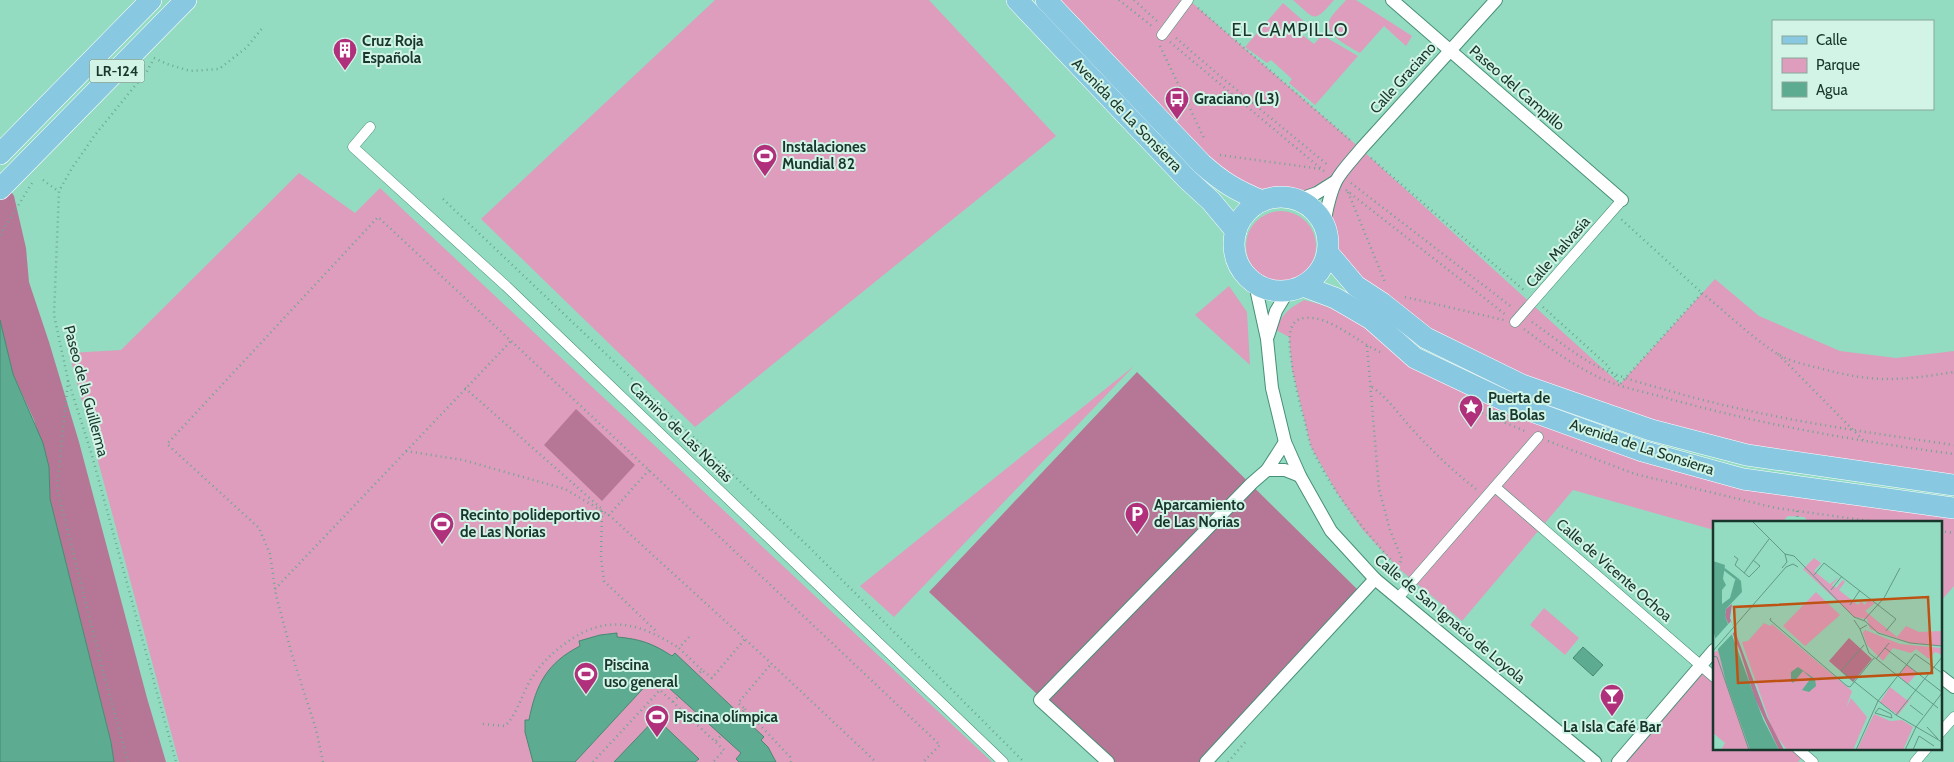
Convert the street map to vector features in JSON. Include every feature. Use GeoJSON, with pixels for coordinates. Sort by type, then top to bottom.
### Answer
{"type":"FeatureCollection","features":[{"type":"Feature","properties":{"kind":"main road","name":"LR-124"},"geometry":{"type":"LineString","coordinates":[[0,154],[151,0]]}},
{"type":"Feature","properties":{"kind":"main road","name":"LR-124"},"geometry":{"type":"LineString","coordinates":[[0,189],[186,0]]}},
{"type":"Feature","properties":{"kind":"main road","name":"Avenida de La Sonsierra"},"geometry":{"type":"LineString","coordinates":[[1017,0],[1187,179],[1212,201],[1236,231]]}},
{"type":"Feature","properties":{"kind":"main road","name":"Avenida de La Sonsierra"},"geometry":{"type":"LineString","coordinates":[[1046,0],[1202,164],[1236,191],[1262,201]]}},
{"type":"Feature","properties":{"kind":"main road"},"geometry":{"type":"LineString","coordinates":[[1280,197],[1297,200],[1317,214],[1324,224],[1328,238],[1328,253],[1323,266],[1315,278],[1296,289],[1271,291],[1255,284],[1244,274],[1236,261],[1234,240],[1236,231],[1242,218],[1250,208],[1262,201],[1280,197]]}},
{"type":"Feature","properties":{"kind":"main road","name":"Avenida de La Sonsierra"},"geometry":{"type":"LineString","coordinates":[[1328,253],[1356,286],[1382,303],[1426,338],[1522,385],[1651,430],[1747,454],[1954,485]]}},
{"type":"Feature","properties":{"kind":"main road","name":"Avenida de La Sonsierra"},"geometry":{"type":"LineString","coordinates":[[1296,289],[1335,298],[1371,319],[1415,358],[1512,404],[1642,451],[1743,478],[1954,508]]}},
{"type":"Feature","properties":{"kind":"street","name":"Paseo del Campillo"},"geometry":{"type":"LineString","coordinates":[[1392,0],[1622,200]]}},
{"type":"Feature","properties":{"kind":"street","name":"Calle Graciano"},"geometry":{"type":"LineString","coordinates":[[1324,224],[1328,202],[1338,178],[1361,149],[1496,0]]}},
{"type":"Feature","properties":{"kind":"street"},"geometry":{"type":"LineString","coordinates":[[1160,35],[1192,3]]}},
{"type":"Feature","properties":{"kind":"street","name":"Camino de Las Norias"},"geometry":{"type":"LineString","coordinates":[[370,127],[353,147],[513,293],[1003,762]]}},
{"type":"Feature","properties":{"kind":"street","name":"Calle Graciano"},"geometry":{"type":"LineString","coordinates":[[1297,200],[1317,193],[1338,178]]}},
{"type":"Feature","properties":{"kind":"street","name":"Calle Malvasía"},"geometry":{"type":"LineString","coordinates":[[1519,319],[1622,200]]}},
{"type":"Feature","properties":{"kind":"street","name":"Calle de San Ignacio de Loyola"},"geometry":{"type":"LineString","coordinates":[[1255,284],[1267,339],[1272,388],[1285,442],[1300,476],[1331,531],[1375,579],[1595,762]]}},
{"type":"Feature","properties":{"kind":"street","name":"Calle de San Ignacio de Loyola"},"geometry":{"type":"LineString","coordinates":[[1267,339],[1276,311],[1296,289]]}},
{"type":"Feature","properties":{"kind":"street"},"geometry":{"type":"LineString","coordinates":[[1398,598],[1538,437]]}},
{"type":"Feature","properties":{"kind":"street"},"geometry":{"type":"LineString","coordinates":[[1108,762],[1040,700],[1252,483],[1267,470],[1285,442]]}},
{"type":"Feature","properties":{"kind":"street"},"geometry":{"type":"LineString","coordinates":[[1267,470],[1285,470],[1300,476]]}},
{"type":"Feature","properties":{"kind":"street","name":"Calle de Vicente Ochoa"},"geometry":{"type":"LineString","coordinates":[[1495,487],[1713,675]]}},
{"type":"Feature","properties":{"kind":"street"},"geometry":{"type":"LineString","coordinates":[[1206,762],[1375,579]]}},
{"type":"Feature","properties":{"kind":"street"},"geometry":{"type":"LineString","coordinates":[[1618,762],[1713,651]]}},
{"type":"Feature","properties":{"kind":"street"},"geometry":{"type":"LineString","coordinates":[[1942,678],[1954,687]]}},
{"type":"Feature","properties":{"kind":"street"},"geometry":{"type":"LineString","coordinates":[[1942,731],[1954,717]]}},
{"type":"Feature","properties":{"kind":"street"},"geometry":{"type":"LineString","coordinates":[[1799,750],[1813,762]]}},
{"type":"Feature","properties":{"kind":"street"},"geometry":{"type":"LineString","coordinates":[[1915,762],[1925,750]]}},
{"type":"Feature","properties":{"kind":"path"},"geometry":{"type":"LineString","coordinates":[[1119,0],[1322,169],[1338,178],[1347,191],[1386,284]]}},
{"type":"Feature","properties":{"kind":"path"},"geometry":{"type":"LineString","coordinates":[[1134,0],[1160,35],[1207,145]]}},
{"type":"Feature","properties":{"kind":"path"},"geometry":{"type":"LineString","coordinates":[[1192,3],[1535,300],[1607,365],[1620,384]]}},
{"type":"Feature","properties":{"kind":"path"},"geometry":{"type":"LineString","coordinates":[[1150,24],[1160,35],[1220,76],[1338,178],[1519,319],[1551,349],[1588,371],[1620,384],[1793,429],[1864,442],[1954,454]]}},
{"type":"Feature","properties":{"kind":"path"},"geometry":{"type":"LineString","coordinates":[[150,54],[166,64],[190,71],[219,69],[246,48],[264,26]]}},
{"type":"Feature","properties":{"kind":"path","name":"Paseo de la Guillerma"},"geometry":{"type":"LineString","coordinates":[[154,58],[146,71],[95,135],[72,168],[59,191],[54,314],[68,380],[91,452],[176,762]]}},
{"type":"Feature","properties":{"kind":"path"},"geometry":{"type":"LineString","coordinates":[[1211,153],[1322,169]]}},
{"type":"Feature","properties":{"kind":"path"},"geometry":{"type":"LineString","coordinates":[[0,235],[36,178]]}},
{"type":"Feature","properties":{"kind":"path"},"geometry":{"type":"LineString","coordinates":[[43,180],[59,191]]}},
{"type":"Feature","properties":{"kind":"path"},"geometry":{"type":"LineString","coordinates":[[1347,191],[1519,319],[1592,364],[1627,377],[1724,407],[1954,446]]}},
{"type":"Feature","properties":{"kind":"path","name":"Camino de Las Norias"},"geometry":{"type":"LineString","coordinates":[[443,199],[811,549],[1024,762]]}},
{"type":"Feature","properties":{"kind":"path"},"geometry":{"type":"LineString","coordinates":[[1613,212],[1702,293],[1777,353],[1864,442]]}},
{"type":"Feature","properties":{"kind":"path"},"geometry":{"type":"LineString","coordinates":[[323,762],[316,729],[292,655],[276,589],[270,554],[259,528],[167,444],[378,217],[940,745],[923,762]]}},
{"type":"Feature","properties":{"kind":"path"},"geometry":{"type":"LineString","coordinates":[[1620,384],[1702,293]]}},
{"type":"Feature","properties":{"kind":"path"},"geometry":{"type":"LineString","coordinates":[[1399,295],[1519,319]]}},
{"type":"Feature","properties":{"kind":"path"},"geometry":{"type":"LineString","coordinates":[[1386,587],[1398,568],[1402,558],[1390,530],[1379,489],[1367,346],[1336,326],[1317,318],[1304,318],[1296,322],[1291,328],[1289,337],[1292,369],[1311,447],[1337,493],[1362,529],[1398,568]]}},
{"type":"Feature","properties":{"kind":"path"},"geometry":{"type":"LineString","coordinates":[[276,589],[511,340]]}},
{"type":"Feature","properties":{"kind":"path"},"geometry":{"type":"LineString","coordinates":[[1777,353],[1797,363],[1869,379],[1914,379],[1954,372]]}},
{"type":"Feature","properties":{"kind":"path"},"geometry":{"type":"LineString","coordinates":[[68,380],[57,489],[128,762]]}},
{"type":"Feature","properties":{"kind":"path"},"geometry":{"type":"LineString","coordinates":[[466,388],[745,639],[876,762]]}},
{"type":"Feature","properties":{"kind":"path"},"geometry":{"type":"LineString","coordinates":[[1372,388],[1386,397],[1414,431],[1440,458],[1486,497]]}},
{"type":"Feature","properties":{"kind":"path"},"geometry":{"type":"LineString","coordinates":[[406,450],[463,460],[565,489],[609,516]]}},
{"type":"Feature","properties":{"kind":"path"},"geometry":{"type":"LineString","coordinates":[[609,516],[649,470]]}},
{"type":"Feature","properties":{"kind":"path"},"geometry":{"type":"LineString","coordinates":[[1797,510],[1798,521]]}},
{"type":"Feature","properties":{"kind":"path"},"geometry":{"type":"LineString","coordinates":[[602,511],[601,558],[604,581],[661,636]]}},
{"type":"Feature","properties":{"kind":"path"},"geometry":{"type":"LineString","coordinates":[[482,724],[505,726],[512,720],[533,676],[551,654],[578,633],[602,624],[638,626],[661,636],[679,648],[701,671],[712,678],[745,639]]}},
{"type":"Feature","properties":{"kind":"path"},"geometry":{"type":"LineString","coordinates":[[679,648],[690,637]]}},
{"type":"Feature","properties":{"kind":"path"},"geometry":{"type":"LineString","coordinates":[[772,664],[738,703],[795,762]]}},
{"type":"Feature","properties":{"kind":"path"},"geometry":{"type":"LineString","coordinates":[[673,702],[701,671]]}},
{"type":"Feature","properties":{"kind":"path"},"geometry":{"type":"LineString","coordinates":[[593,762],[660,690],[724,750],[713,762]]}},
{"type":"Feature","properties":{"kind":"path"},"geometry":{"type":"LineString","coordinates":[[715,741],[744,710]]}},
{"type":"Feature","properties":{"kind":"path"},"geometry":{"type":"LineString","coordinates":[[790,758],[791,762]]}},
{"type":"Feature","properties":{"kind":"green space","name":"Instalaciones Mundial 82"},"geometry":{"type":"Polygon","coordinates":[[[715,0],[929,0],[1056,136],[695,427],[481,219],[715,0]]]}},
{"type":"Feature","properties":{"kind":"green space"},"geometry":{"type":"Polygon","coordinates":[[[1047,0],[1189,0],[1361,149],[1620,384],[1715,279],[1759,316],[1840,351],[1896,358],[1954,351],[1954,485],[1651,430],[1426,338],[1328,253],[1324,224],[1336,182],[1297,200],[1280,197],[1270,199],[1236,191],[1047,0]]]}},
{"type":"Feature","properties":{"kind":"green space"},"geometry":{"type":"Polygon","coordinates":[[[1293,0],[1334,0],[1322,13],[1314,16],[1306,12],[1293,0]]]}},
{"type":"Feature","properties":{"kind":"green space"},"geometry":{"type":"Polygon","coordinates":[[[1346,0],[1356,0],[1412,36],[1406,46],[1384,26],[1360,53],[1344,44],[1333,35],[1329,25],[1332,16],[1346,0]]]}},
{"type":"Feature","properties":{"kind":"green space"},"geometry":{"type":"Polygon","coordinates":[[[1283,3],[1308,25],[1301,34],[1314,44],[1322,35],[1358,56],[1315,105],[1289,83],[1292,79],[1271,60],[1267,63],[1245,47],[1283,3]]]}},
{"type":"Feature","properties":{"kind":"green space","name":"Recinto polideportivo de Las Norias"},"geometry":{"type":"Polygon","coordinates":[[[299,173],[355,213],[380,188],[992,762],[179,762],[69,353],[121,350],[299,173]]]}},
{"type":"Feature","properties":{"kind":"green space"},"geometry":{"type":"Polygon","coordinates":[[[1281,211],[1294,214],[1306,221],[1313,233],[1316,246],[1313,259],[1306,271],[1294,278],[1281,281],[1268,278],[1256,271],[1249,259],[1246,246],[1249,233],[1256,221],[1268,214],[1281,211]]]}},
{"type":"Feature","properties":{"kind":"green space"},"geometry":{"type":"Polygon","coordinates":[[[1229,286],[1247,312],[1250,365],[1195,315],[1229,286]]]}},
{"type":"Feature","properties":{"kind":"green space"},"geometry":{"type":"Polygon","coordinates":[[[1304,300],[1335,310],[1380,336],[1642,451],[1954,507],[1954,586],[1942,600],[1942,521],[1808,521],[1804,517],[1788,516],[1783,521],[1713,521],[1713,530],[1573,490],[1462,621],[1398,568],[1362,529],[1337,493],[1311,447],[1292,369],[1289,337],[1276,330],[1281,319],[1294,306],[1304,300]]]}},
{"type":"Feature","properties":{"kind":"green space"},"geometry":{"type":"Polygon","coordinates":[[[1134,366],[894,617],[860,586],[1134,366]]]}},
{"type":"Feature","properties":{"kind":"green space"},"geometry":{"type":"Polygon","coordinates":[[[1544,608],[1579,638],[1565,655],[1530,625],[1544,608]]]}},
{"type":"Feature","properties":{"kind":"green space"},"geometry":{"type":"Polygon","coordinates":[[[1701,665],[1713,676],[1713,750],[1799,750],[1804,755],[1798,762],[1618,762],[1701,665]]]}},
{"type":"Feature","properties":{"kind":"shaded area"},"geometry":{"type":"Polygon","coordinates":[[[0,175],[14,196],[26,248],[29,282],[79,442],[147,698],[166,762],[114,762],[111,741],[50,499],[49,467],[34,420],[13,374],[0,320],[0,175]]]}},
{"type":"Feature","properties":{"kind":"shaded area","name":"Aparcamiento de Las Norias"},"geometry":{"type":"Polygon","coordinates":[[[1137,372],[1361,593],[1204,762],[1109,762],[929,592],[1137,372]]]}},
{"type":"Feature","properties":{"kind":"shaded area"},"geometry":{"type":"Polygon","coordinates":[[[576,409],[635,465],[602,501],[544,445],[576,409]]]}},
{"type":"Feature","properties":{"kind":"water"},"geometry":{"type":"Polygon","coordinates":[[[0,320],[13,374],[43,443],[49,467],[50,499],[111,742],[114,762],[0,762],[0,320]]]}},
{"type":"Feature","properties":{"kind":"water","name":"Piscina uso general"},"geometry":{"type":"Polygon","coordinates":[[[617,633],[617,637],[646,642],[672,656],[675,653],[764,737],[761,740],[768,747],[776,762],[739,762],[736,759],[741,753],[658,678],[654,683],[651,680],[575,762],[533,762],[525,732],[525,720],[529,720],[535,696],[545,676],[559,660],[580,646],[579,641],[600,635],[617,633]]]}},
{"type":"Feature","properties":{"kind":"water"},"geometry":{"type":"Polygon","coordinates":[[[1583,647],[1603,665],[1593,676],[1573,658],[1583,647]]]}},
{"type":"Feature","properties":{"kind":"water","name":"Piscina olímpica"},"geometry":{"type":"Polygon","coordinates":[[[656,718],[699,759],[695,762],[614,762],[656,718]]]}},
{"type":"Feature","properties":{"kind":"place","name":"Cruz Roja Española"},"geometry":{"type":"Point","coordinates":[345,71]}},
{"type":"Feature","properties":{"kind":"place","name":"Graciano (L3)"},"geometry":{"type":"Point","coordinates":[1177,120]}},
{"type":"Feature","properties":{"kind":"place","name":"Instalaciones Mundial 82"},"geometry":{"type":"Point","coordinates":[765,177]}},
{"type":"Feature","properties":{"kind":"place","name":"Puerta de las Bolas"},"geometry":{"type":"Point","coordinates":[1471,428]}},
{"type":"Feature","properties":{"kind":"place","name":"Aparcamiento de Las Norias"},"geometry":{"type":"Point","coordinates":[1137,535]}},
{"type":"Feature","properties":{"kind":"place","name":"Recinto polideportivo de Las Norias"},"geometry":{"type":"Point","coordinates":[442,545]}},
{"type":"Feature","properties":{"kind":"place","name":"Piscina uso general"},"geometry":{"type":"Point","coordinates":[586,695]}},
{"type":"Feature","properties":{"kind":"place","name":"La Isla Café Bar"},"geometry":{"type":"Point","coordinates":[1612,717]}},
{"type":"Feature","properties":{"kind":"place","name":"Piscina olímpica"},"geometry":{"type":"Point","coordinates":[657,738]}},
{"type":"Feature","properties":{"kind":"district","name":"EL CAMPILLO"},"geometry":{"type":"Point","coordinates":[1290,30]}}]}
